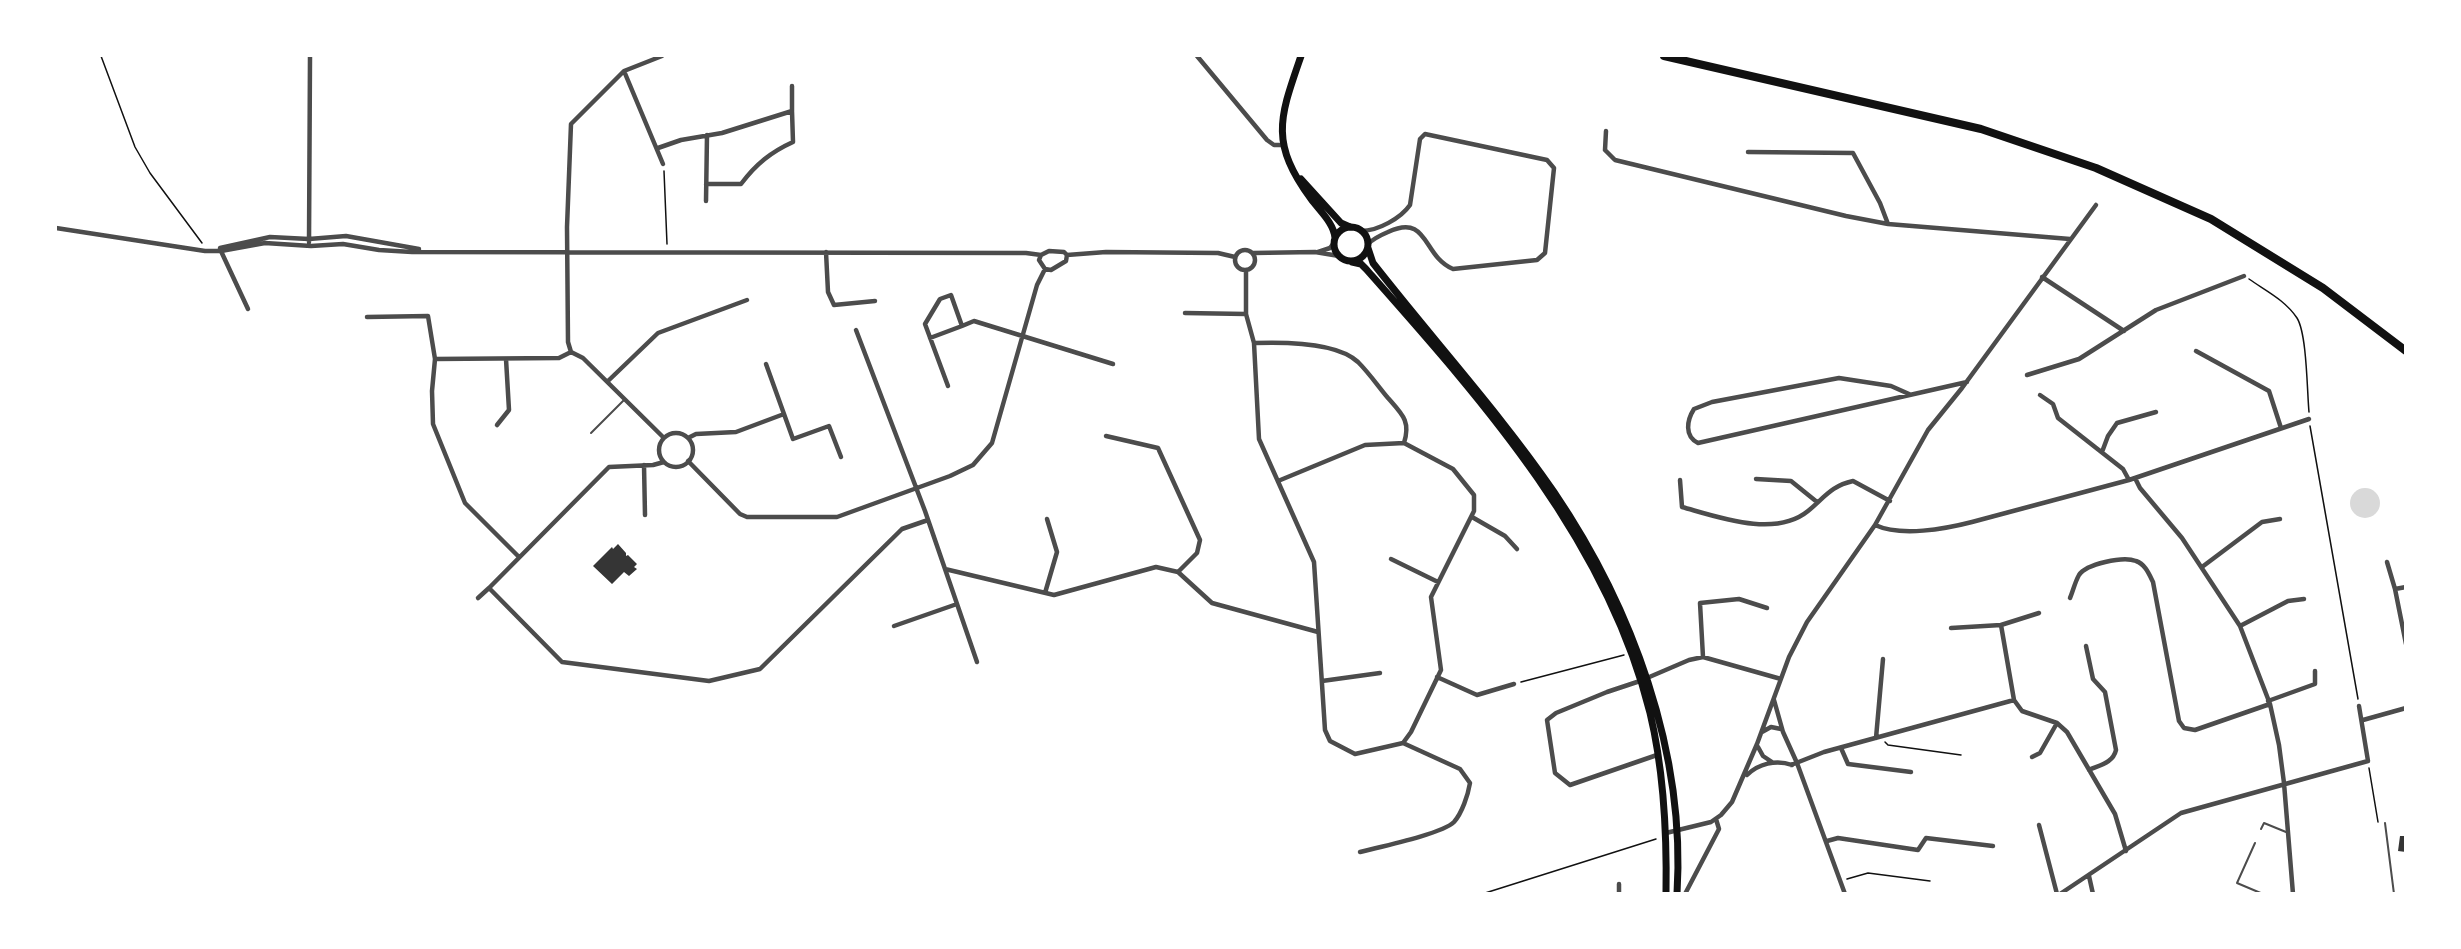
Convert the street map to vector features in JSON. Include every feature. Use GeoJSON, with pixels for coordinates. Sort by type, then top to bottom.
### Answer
{"type":"FeatureCollection","features":[{"type":"Feature","properties":{"kind":"main road"},"geometry":{"type":"LineString","coordinates":[[1301,56],[1283,110],[1283,145],[1293,170],[1332,227],[1339,256],[1364,266],[1498,425],[1529,467],[1586,555],[1609,601],[1643,680],[1650,712],[1666,835],[1666,894]]}},
{"type":"Feature","properties":{"kind":"main road"},"geometry":{"type":"LineString","coordinates":[[1664,56],[1981,129],[2096,168],[2211,219],[2323,288],[2406,351]]}},
{"type":"Feature","properties":{"kind":"main road"},"geometry":{"type":"LineString","coordinates":[[1293,170],[1341,223],[1361,231],[1366,236],[1373,263],[1515,438],[1568,513],[1609,589],[1643,680],[1671,777],[1677,831],[1677,894]]}},
{"type":"Feature","properties":{"kind":"main road"},"geometry":{"type":"LineString","coordinates":[[1335,240],[1340,231],[1350,227]]}},
{"type":"Feature","properties":{"kind":"main road"},"geometry":{"type":"LineString","coordinates":[[1352,262],[1362,258],[1368,246]]}},
{"type":"Feature","properties":{"kind":"street"},"geometry":{"type":"LineString","coordinates":[[310,56],[310,246]]}},
{"type":"Feature","properties":{"kind":"street"},"geometry":{"type":"LineString","coordinates":[[662,56],[624,70],[571,123],[567,227],[568,342],[571,352],[583,358],[608,381],[664,438]]}},
{"type":"Feature","properties":{"kind":"street"},"geometry":{"type":"LineString","coordinates":[[1197,56],[1267,140],[1274,145],[1283,145]]}},
{"type":"Feature","properties":{"kind":"street"},"geometry":{"type":"LineString","coordinates":[[624,70],[663,164]]}},
{"type":"Feature","properties":{"kind":"street"},"geometry":{"type":"LineString","coordinates":[[706,184],[741,184],[753,168],[767,156],[793,142],[792,86]]}},
{"type":"Feature","properties":{"kind":"street"},"geometry":{"type":"LineString","coordinates":[[658,148],[681,140],[722,133],[792,111]]}},
{"type":"Feature","properties":{"kind":"street"},"geometry":{"type":"LineString","coordinates":[[1606,131],[1605,150],[1615,160],[1846,216],[1887,224],[2070,238]]}},
{"type":"Feature","properties":{"kind":"street"},"geometry":{"type":"LineString","coordinates":[[1361,231],[1373,229],[1404,213],[1410,205],[1420,139],[1425,134],[1547,160],[1554,168],[1545,253],[1537,260],[1453,269],[1444,265],[1420,234],[1408,226],[1402,226],[1375,238],[1368,246]]}},
{"type":"Feature","properties":{"kind":"street"},"geometry":{"type":"LineString","coordinates":[[706,201],[707,135]]}},
{"type":"Feature","properties":{"kind":"street"},"geometry":{"type":"LineString","coordinates":[[1748,152],[1853,153],[1880,203],[1887,224]]}},
{"type":"Feature","properties":{"kind":"street"},"geometry":{"type":"LineString","coordinates":[[1666,835],[1706,825],[1716,819],[1732,802],[1758,744],[1781,679],[1807,622],[1875,525],[1928,430],[1967,382],[2096,205]]}},
{"type":"Feature","properties":{"kind":"street"},"geometry":{"type":"LineString","coordinates":[[56,228],[194,249],[220,249],[265,243],[310,246],[343,244],[379,250],[1030,253],[1041,255],[1058,250],[1067,255],[1106,252],[1218,253],[1235,256]]}},
{"type":"Feature","properties":{"kind":"street"},"geometry":{"type":"LineString","coordinates":[[194,249],[220,249],[270,237],[309,239],[346,236],[430,250]]}},
{"type":"Feature","properties":{"kind":"street"},"geometry":{"type":"LineString","coordinates":[[288,244],[290,238]]}},
{"type":"Feature","properties":{"kind":"street"},"geometry":{"type":"LineString","coordinates":[[1315,252],[1327,249],[1335,240]]}},
{"type":"Feature","properties":{"kind":"street"},"geometry":{"type":"LineString","coordinates":[[220,249],[248,309]]}},
{"type":"Feature","properties":{"kind":"street"},"geometry":{"type":"LineString","coordinates":[[1235,256],[1241,250],[1248,249],[1253,253],[1255,262],[1246,270]]}},
{"type":"Feature","properties":{"kind":"street"},"geometry":{"type":"LineString","coordinates":[[826,252],[828,292],[834,305],[875,301]]}},
{"type":"Feature","properties":{"kind":"street"},"geometry":{"type":"LineString","coordinates":[[1253,253],[1315,252],[1339,256]]}},
{"type":"Feature","properties":{"kind":"street"},"geometry":{"type":"LineString","coordinates":[[1041,255],[1039,260],[1045,269],[1051,270],[1063,264],[1067,255]]}},
{"type":"Feature","properties":{"kind":"street"},"geometry":{"type":"LineString","coordinates":[[1235,256],[1237,266],[1246,270]]}},
{"type":"Feature","properties":{"kind":"street"},"geometry":{"type":"LineString","coordinates":[[688,461],[740,514],[747,517],[837,517],[968,469],[993,443],[1037,285],[1045,269]]}},
{"type":"Feature","properties":{"kind":"street"},"geometry":{"type":"LineString","coordinates":[[1246,270],[1246,314],[1254,343],[1259,439],[1314,562],[1325,730],[1330,741],[1355,754],[1403,743],[1460,770],[1470,783],[1468,794],[1454,822],[1438,830],[1360,852]]}},
{"type":"Feature","properties":{"kind":"street"},"geometry":{"type":"LineString","coordinates":[[2027,375],[2079,359],[2156,310],[2244,276]]}},
{"type":"Feature","properties":{"kind":"street"},"geometry":{"type":"LineString","coordinates":[[2042,277],[2124,331]]}},
{"type":"Feature","properties":{"kind":"street"},"geometry":{"type":"LineString","coordinates":[[948,386],[925,324],[940,299],[951,295],[962,326]]}},
{"type":"Feature","properties":{"kind":"street"},"geometry":{"type":"LineString","coordinates":[[608,381],[658,333],[747,300]]}},
{"type":"Feature","properties":{"kind":"street"},"geometry":{"type":"LineString","coordinates":[[1185,313],[1246,314]]}},
{"type":"Feature","properties":{"kind":"street"},"geometry":{"type":"LineString","coordinates":[[367,317],[428,316],[435,359],[432,391],[433,424],[465,503],[519,557]]}},
{"type":"Feature","properties":{"kind":"street"},"geometry":{"type":"LineString","coordinates":[[930,338],[974,321],[1113,364]]}},
{"type":"Feature","properties":{"kind":"street"},"geometry":{"type":"LineString","coordinates":[[856,330],[928,520],[977,662]]}},
{"type":"Feature","properties":{"kind":"street"},"geometry":{"type":"LineString","coordinates":[[1254,343],[1289,342],[1324,347],[1356,360],[1403,414],[1408,430],[1404,443]]}},
{"type":"Feature","properties":{"kind":"street"},"geometry":{"type":"LineString","coordinates":[[2196,351],[2269,391],[2281,428]]}},
{"type":"Feature","properties":{"kind":"street"},"geometry":{"type":"LineString","coordinates":[[435,359],[559,358],[571,352]]}},
{"type":"Feature","properties":{"kind":"street"},"geometry":{"type":"LineString","coordinates":[[497,425],[509,410],[506,359]]}},
{"type":"Feature","properties":{"kind":"street"},"geometry":{"type":"LineString","coordinates":[[766,364],[793,439],[829,426],[841,458]]}},
{"type":"Feature","properties":{"kind":"street"},"geometry":{"type":"LineString","coordinates":[[1909,394],[1891,386],[1839,378],[1712,402],[1694,409],[1688,419],[1688,432],[1692,440],[1698,443],[1967,382]]}},
{"type":"Feature","properties":{"kind":"street"},"geometry":{"type":"LineString","coordinates":[[2040,395],[2053,404],[2058,418],[2123,469],[2129,480]]}},
{"type":"Feature","properties":{"kind":"street"},"geometry":{"type":"LineString","coordinates":[[2102,452],[2108,436],[2117,423],[2156,412]]}},
{"type":"Feature","properties":{"kind":"street"},"geometry":{"type":"LineString","coordinates":[[688,438],[696,434],[736,432],[784,414]]}},
{"type":"Feature","properties":{"kind":"street"},"geometry":{"type":"LineString","coordinates":[[1875,525],[1892,531],[1951,527],[2031,508],[2129,480],[2309,419]]}},
{"type":"Feature","properties":{"kind":"street"},"geometry":{"type":"LineString","coordinates":[[478,598],[609,467],[664,462],[679,466],[688,461],[693,452],[688,438],[673,433],[664,438],[659,453],[664,462]]}},
{"type":"Feature","properties":{"kind":"street"},"geometry":{"type":"LineString","coordinates":[[1106,436],[1158,448],[1200,540],[1197,553],[1178,572]]}},
{"type":"Feature","properties":{"kind":"street"},"geometry":{"type":"LineString","coordinates":[[1278,481],[1365,445],[1404,443],[1453,469],[1474,495],[1472,517],[1431,597],[1441,670],[1411,732],[1403,743]]}},
{"type":"Feature","properties":{"kind":"street"},"geometry":{"type":"LineString","coordinates":[[644,465],[645,515]]}},
{"type":"Feature","properties":{"kind":"street"},"geometry":{"type":"LineString","coordinates":[[2135,478],[2140,488],[2182,538],[2240,626],[2269,703],[2279,746],[2293,894]]}},
{"type":"Feature","properties":{"kind":"street"},"geometry":{"type":"LineString","coordinates":[[1756,479],[1791,481],[1817,502]]}},
{"type":"Feature","properties":{"kind":"street"},"geometry":{"type":"LineString","coordinates":[[1680,480],[1682,507],[1743,524],[1778,523],[1796,518],[1807,512],[1838,484],[1853,481],[1890,501]]}},
{"type":"Feature","properties":{"kind":"street"},"geometry":{"type":"LineString","coordinates":[[1472,517],[1505,536],[1517,549]]}},
{"type":"Feature","properties":{"kind":"street"},"geometry":{"type":"LineString","coordinates":[[1045,593],[1057,552],[1047,519]]}},
{"type":"Feature","properties":{"kind":"street"},"geometry":{"type":"LineString","coordinates":[[2202,567],[2262,522],[2280,519]]}},
{"type":"Feature","properties":{"kind":"street"},"geometry":{"type":"LineString","coordinates":[[489,588],[562,662],[709,681],[760,669],[902,529],[928,520]]}},
{"type":"Feature","properties":{"kind":"street"},"geometry":{"type":"LineString","coordinates":[[2070,598],[2079,574],[2092,565],[2123,559],[2136,561],[2146,568],[2153,582],[2179,721],[2184,728],[2195,730],[2315,684],[2315,671]]}},
{"type":"Feature","properties":{"kind":"street"},"geometry":{"type":"LineString","coordinates":[[1391,560],[1438,582]]}},
{"type":"Feature","properties":{"kind":"street"},"geometry":{"type":"LineString","coordinates":[[2387,562],[2406,644]]}},
{"type":"Feature","properties":{"kind":"street"},"geometry":{"type":"LineString","coordinates":[[945,569],[1054,595],[1156,567],[1178,572],[1212,603],[1318,632]]}},
{"type":"Feature","properties":{"kind":"street"},"geometry":{"type":"LineString","coordinates":[[2395,589],[2406,587]]}},
{"type":"Feature","properties":{"kind":"street"},"geometry":{"type":"LineString","coordinates":[[1703,657],[1700,603],[1739,599],[1767,608]]}},
{"type":"Feature","properties":{"kind":"street"},"geometry":{"type":"LineString","coordinates":[[2240,626],[2288,601],[2304,599]]}},
{"type":"Feature","properties":{"kind":"street"},"geometry":{"type":"LineString","coordinates":[[894,626],[957,604]]}},
{"type":"Feature","properties":{"kind":"street"},"geometry":{"type":"LineString","coordinates":[[1951,628],[2001,625],[2039,613]]}},
{"type":"Feature","properties":{"kind":"street"},"geometry":{"type":"LineString","coordinates":[[2001,625],[2014,700],[2022,711],[2057,723],[2067,732],[2115,814],[2126,851]]}},
{"type":"Feature","properties":{"kind":"street"},"geometry":{"type":"LineString","coordinates":[[2086,645],[2093,679],[2105,692],[2116,750],[2111,760],[2089,770]]}},
{"type":"Feature","properties":{"kind":"street"},"geometry":{"type":"LineString","coordinates":[[1657,755],[1570,785],[1555,773],[1547,720],[1556,713],[1689,660],[1703,657],[1781,679]]}},
{"type":"Feature","properties":{"kind":"street"},"geometry":{"type":"LineString","coordinates":[[1878,737],[1883,659]]}},
{"type":"Feature","properties":{"kind":"street"},"geometry":{"type":"LineString","coordinates":[[1322,681],[1380,673]]}},
{"type":"Feature","properties":{"kind":"street"},"geometry":{"type":"LineString","coordinates":[[1437,676],[1477,695],[1514,684]]}},
{"type":"Feature","properties":{"kind":"street"},"geometry":{"type":"LineString","coordinates":[[1774,699],[1782,732],[1827,841],[1828,852],[1845,894]]}},
{"type":"Feature","properties":{"kind":"street"},"geometry":{"type":"LineString","coordinates":[[1791,765],[1841,747],[2014,700]]}},
{"type":"Feature","properties":{"kind":"street"},"geometry":{"type":"LineString","coordinates":[[2039,825],[2058,894],[2089,876],[2181,813],[2368,761],[2359,706]]}},
{"type":"Feature","properties":{"kind":"street"},"geometry":{"type":"LineString","coordinates":[[2363,720],[2406,708]]}},
{"type":"Feature","properties":{"kind":"street"},"geometry":{"type":"LineString","coordinates":[[2032,757],[2040,753],[2057,723]]}},
{"type":"Feature","properties":{"kind":"street"},"geometry":{"type":"LineString","coordinates":[[1761,735],[1771,726],[1778,727],[1782,732]]}},
{"type":"Feature","properties":{"kind":"street"},"geometry":{"type":"LineString","coordinates":[[1758,744],[1762,756],[1777,763],[1791,765],[1798,770]]}},
{"type":"Feature","properties":{"kind":"street"},"geometry":{"type":"LineString","coordinates":[[1841,747],[1848,764],[1911,772]]}},
{"type":"Feature","properties":{"kind":"street"},"geometry":{"type":"LineString","coordinates":[[1744,778],[1757,768],[1777,763],[1788,757],[1789,750]]}},
{"type":"Feature","properties":{"kind":"street"},"geometry":{"type":"LineString","coordinates":[[1686,892],[1719,829],[1716,819]]}},
{"type":"Feature","properties":{"kind":"street"},"geometry":{"type":"LineString","coordinates":[[1827,841],[1838,838],[1918,850],[1926,838],[1994,846]]}},
{"type":"Feature","properties":{"kind":"street"},"geometry":{"type":"LineString","coordinates":[[2089,876],[2093,894]]}},
{"type":"Feature","properties":{"kind":"street"},"geometry":{"type":"LineString","coordinates":[[1619,884],[1619,894]]}},
{"type":"Feature","properties":{"kind":"lane"},"geometry":{"type":"LineString","coordinates":[[591,433],[625,399]]}},
{"type":"Feature","properties":{"kind":"lane"},"geometry":{"type":"LineString","coordinates":[[2385,823],[2394,894]]}},
{"type":"Feature","properties":{"kind":"lane"},"geometry":{"type":"LineString","coordinates":[[2261,829],[2264,824],[2287,832]]}},
{"type":"Feature","properties":{"kind":"lane"},"geometry":{"type":"LineString","coordinates":[[2255,843],[2237,883],[2264,894]]}},
{"type":"Feature","properties":{"kind":"path"},"geometry":{"type":"LineString","coordinates":[[101,56],[135,147],[150,173],[206,249]]}},
{"type":"Feature","properties":{"kind":"path"},"geometry":{"type":"LineString","coordinates":[[663,164],[667,251]]}},
{"type":"Feature","properties":{"kind":"path"},"geometry":{"type":"LineString","coordinates":[[2244,276],[2271,292],[2297,319],[2302,334],[2309,419],[2359,706]]}},
{"type":"Feature","properties":{"kind":"path"},"geometry":{"type":"LineString","coordinates":[[1514,684],[1630,652]]}},
{"type":"Feature","properties":{"kind":"path"},"geometry":{"type":"LineString","coordinates":[[1878,737],[1888,746],[1961,755]]}},
{"type":"Feature","properties":{"kind":"path"},"geometry":{"type":"LineString","coordinates":[[2368,761],[2377,822],[2385,823]]}},
{"type":"Feature","properties":{"kind":"path"},"geometry":{"type":"LineString","coordinates":[[1482,894],[1666,835]]}},
{"type":"Feature","properties":{"kind":"path"},"geometry":{"type":"LineString","coordinates":[[1840,880],[1868,873],[1930,881]]}},
{"type":"Feature","properties":{"kind":"shaded area"},"geometry":{"type":"Polygon","coordinates":[[[2365,488],[2371,489],[2379,497],[2379,509],[2371,517],[2365,518],[2359,517],[2351,509],[2350,503],[2351,497],[2359,489],[2365,488]]]}},
{"type":"Feature","properties":{"kind":"building"},"geometry":{"type":"Polygon","coordinates":[[[618,544],[626,556],[628,555],[637,564],[634,567],[637,569],[629,576],[624,572],[612,584],[593,566],[618,544]]]}},
{"type":"Feature","properties":{"kind":"building"},"geometry":{"type":"Polygon","coordinates":[[[2400,836],[2406,836],[2406,852],[2398,851],[2400,836]]]}}]}
